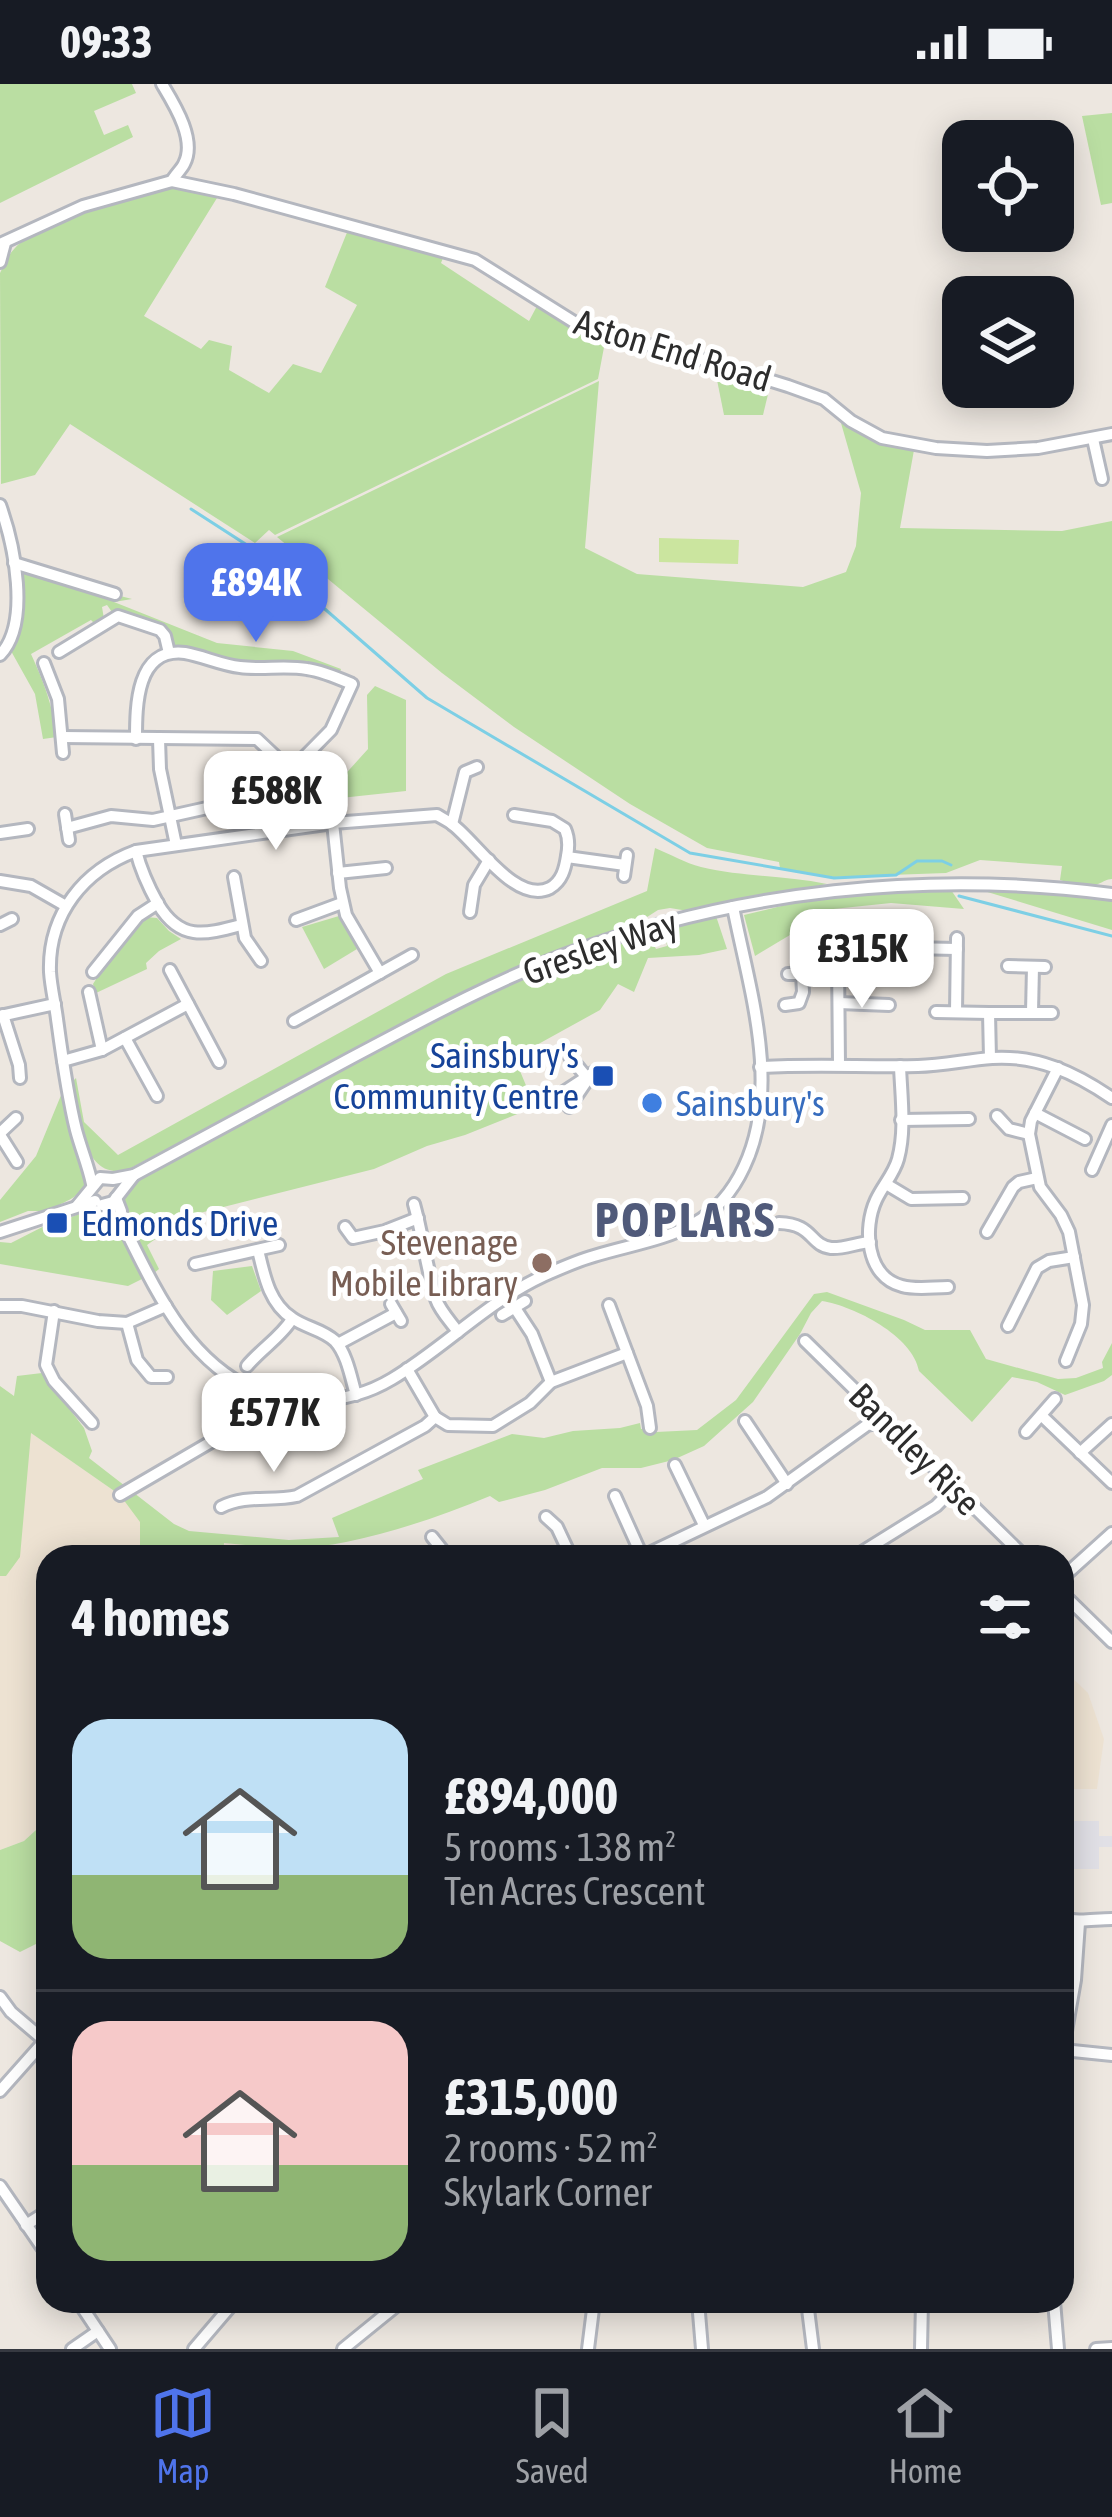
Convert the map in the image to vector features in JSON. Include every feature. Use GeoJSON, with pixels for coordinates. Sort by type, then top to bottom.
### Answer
{"type":"FeatureCollection","features":[{"type":"Feature","properties":{"kind":"street"},"geometry":{"type":"LineString","coordinates":[[0,262],[3,244],[83,206],[172,181],[185,163],[187,146],[176,107],[162,84]]}},
{"type":"Feature","properties":{"kind":"street","name":"Aston End Road"},"geometry":{"type":"LineString","coordinates":[[172,181],[463,256],[492,269],[582,327],[824,399],[882,438],[985,452],[1112,434]]}},
{"type":"Feature","properties":{"kind":"street"},"geometry":{"type":"LineString","coordinates":[[1093,439],[1102,479]]}},
{"type":"Feature","properties":{"kind":"street"},"geometry":{"type":"LineString","coordinates":[[0,505],[14,563],[16,624],[13,639],[0,655]]}},
{"type":"Feature","properties":{"kind":"street"},"geometry":{"type":"LineString","coordinates":[[14,563],[116,594]]}},
{"type":"Feature","properties":{"kind":"street"},"geometry":{"type":"LineString","coordinates":[[58,652],[113,617],[124,616],[160,630],[169,653]]}},
{"type":"Feature","properties":{"kind":"street"},"geometry":{"type":"LineString","coordinates":[[136,739],[140,684],[155,661],[169,653],[243,668],[309,669],[352,683],[331,730],[264,798],[263,832]]}},
{"type":"Feature","properties":{"kind":"street"},"geometry":{"type":"LineString","coordinates":[[44,662],[58,699],[63,753]]}},
{"type":"Feature","properties":{"kind":"street"},"geometry":{"type":"LineString","coordinates":[[62,737],[257,739],[291,771]]}},
{"type":"Feature","properties":{"kind":"street"},"geometry":{"type":"LineString","coordinates":[[160,739],[160,769],[176,845]]}},
{"type":"Feature","properties":{"kind":"street"},"geometry":{"type":"LineString","coordinates":[[452,824],[467,768]]}},
{"type":"Feature","properties":{"kind":"street"},"geometry":{"type":"LineString","coordinates":[[67,827],[111,816],[144,820],[207,808]]}},
{"type":"Feature","properties":{"kind":"street"},"geometry":{"type":"LineString","coordinates":[[520,813],[562,825],[568,837],[565,870],[556,884],[536,891],[509,880],[437,815],[333,823],[136,851],[99,869],[66,906],[52,940],[50,976],[77,1134],[95,1196],[119,1219],[182,1332],[226,1376],[262,1394],[318,1402],[381,1385],[508,1295],[590,1257],[672,1236],[723,1202],[750,1152],[759,1105],[752,1000],[733,907]]}},
{"type":"Feature","properties":{"kind":"street"},"geometry":{"type":"LineString","coordinates":[[333,823],[346,916],[380,973]]}},
{"type":"Feature","properties":{"kind":"street"},"geometry":{"type":"LineString","coordinates":[[0,832],[28,829]]}},
{"type":"Feature","properties":{"kind":"street"},"geometry":{"type":"LineString","coordinates":[[136,851],[144,879],[170,921],[188,932],[241,925]]}},
{"type":"Feature","properties":{"kind":"street"},"geometry":{"type":"LineString","coordinates":[[567,857],[625,866]]}},
{"type":"Feature","properties":{"kind":"street"},"geometry":{"type":"LineString","coordinates":[[475,908],[474,885],[489,860]]}},
{"type":"Feature","properties":{"kind":"street"},"geometry":{"type":"LineString","coordinates":[[338,873],[368,865],[386,868]]}},
{"type":"Feature","properties":{"kind":"street"},"geometry":{"type":"LineString","coordinates":[[0,881],[31,886],[66,906]]}},
{"type":"Feature","properties":{"kind":"street"},"geometry":{"type":"LineString","coordinates":[[238,883],[241,925],[252,955]]}},
{"type":"Feature","properties":{"kind":"street","name":"Gresley Way"},"geometry":{"type":"LineString","coordinates":[[0,1232],[89,1205],[100,1178],[134,1175],[484,989],[601,942],[716,910],[830,890],[993,884],[1112,894]]}},
{"type":"Feature","properties":{"kind":"street"},"geometry":{"type":"LineString","coordinates":[[94,964],[138,916],[158,903]]}},
{"type":"Feature","properties":{"kind":"street"},"geometry":{"type":"LineString","coordinates":[[296,920],[308,911],[343,903]]}},
{"type":"Feature","properties":{"kind":"street"},"geometry":{"type":"LineString","coordinates":[[908,949],[957,944],[956,1012]]}},
{"type":"Feature","properties":{"kind":"street"},"geometry":{"type":"LineString","coordinates":[[298,1015],[404,957]]}},
{"type":"Feature","properties":{"kind":"street"},"geometry":{"type":"LineString","coordinates":[[838,958],[839,1064]]}},
{"type":"Feature","properties":{"kind":"street"},"geometry":{"type":"LineString","coordinates":[[1008,966],[1039,967],[1032,1012]]}},
{"type":"Feature","properties":{"kind":"street"},"geometry":{"type":"LineString","coordinates":[[170,970],[218,1054]]}},
{"type":"Feature","properties":{"kind":"street"},"geometry":{"type":"LineString","coordinates":[[788,974],[838,974]]}},
{"type":"Feature","properties":{"kind":"street"},"geometry":{"type":"LineString","coordinates":[[785,1005],[803,999],[802,974]]}},
{"type":"Feature","properties":{"kind":"street"},"geometry":{"type":"LineString","coordinates":[[89,992],[88,1009],[102,1051]]}},
{"type":"Feature","properties":{"kind":"street"},"geometry":{"type":"LineString","coordinates":[[838,1003],[889,1005]]}},
{"type":"Feature","properties":{"kind":"street"},"geometry":{"type":"LineString","coordinates":[[36,1062],[20,1072],[1,1016],[55,1004]]}},
{"type":"Feature","properties":{"kind":"street"},"geometry":{"type":"LineString","coordinates":[[63,1061],[102,1051],[188,1004]]}},
{"type":"Feature","properties":{"kind":"street"},"geometry":{"type":"LineString","coordinates":[[862,1020],[863,1004]]}},
{"type":"Feature","properties":{"kind":"street"},"geometry":{"type":"LineString","coordinates":[[935,1012],[1052,1013]]}},
{"type":"Feature","properties":{"kind":"street"},"geometry":{"type":"LineString","coordinates":[[989,1013],[990,1058]]}},
{"type":"Feature","properties":{"kind":"street"},"geometry":{"type":"LineString","coordinates":[[125,1038],[150,1091]]}},
{"type":"Feature","properties":{"kind":"street"},"geometry":{"type":"LineString","coordinates":[[570,1057],[591,1074]]}},
{"type":"Feature","properties":{"kind":"street"},"geometry":{"type":"LineString","coordinates":[[760,1066],[900,1066],[1017,1058],[1058,1067],[1112,1099]]}},
{"type":"Feature","properties":{"kind":"street"},"geometry":{"type":"LineString","coordinates":[[900,1066],[898,1159],[872,1210],[873,1261],[884,1277],[903,1287],[934,1291],[948,1287]]}},
{"type":"Feature","properties":{"kind":"street"},"geometry":{"type":"LineString","coordinates":[[1058,1067],[1029,1134],[1036,1178],[1067,1226],[1074,1257],[1083,1315],[1066,1360]]}},
{"type":"Feature","properties":{"kind":"street"},"geometry":{"type":"LineString","coordinates":[[550,1101],[591,1074]]}},
{"type":"Feature","properties":{"kind":"street"},"geometry":{"type":"LineString","coordinates":[[569,1107],[591,1074]]}},
{"type":"Feature","properties":{"kind":"street"},"geometry":{"type":"LineString","coordinates":[[886,1107],[901,1106]]}},
{"type":"Feature","properties":{"kind":"street"},"geometry":{"type":"LineString","coordinates":[[1036,1112],[1085,1139]]}},
{"type":"Feature","properties":{"kind":"street"},"geometry":{"type":"LineString","coordinates":[[997,1116],[1009,1129],[1029,1134]]}},
{"type":"Feature","properties":{"kind":"street"},"geometry":{"type":"LineString","coordinates":[[16,1118],[0,1134],[17,1162]]}},
{"type":"Feature","properties":{"kind":"street"},"geometry":{"type":"LineString","coordinates":[[901,1120],[969,1119]]}},
{"type":"Feature","properties":{"kind":"street"},"geometry":{"type":"LineString","coordinates":[[1092,1170],[1112,1125]]}},
{"type":"Feature","properties":{"kind":"street"},"geometry":{"type":"LineString","coordinates":[[89,1163],[109,1178],[120,1205],[119,1219]]}},
{"type":"Feature","properties":{"kind":"street","name":"Gresley Way"},"geometry":{"type":"LineString","coordinates":[[95,1196],[112,1202],[134,1175]]}},
{"type":"Feature","properties":{"kind":"street"},"geometry":{"type":"LineString","coordinates":[[987,1232],[1016,1184],[1036,1178]]}},
{"type":"Feature","properties":{"kind":"street"},"geometry":{"type":"LineString","coordinates":[[886,1184],[911,1204],[963,1198]]}},
{"type":"Feature","properties":{"kind":"street"},"geometry":{"type":"LineString","coordinates":[[414,1204],[436,1302],[458,1332]]}},
{"type":"Feature","properties":{"kind":"street"},"geometry":{"type":"LineString","coordinates":[[350,1238],[377,1234],[418,1218]]}},
{"type":"Feature","properties":{"kind":"street"},"geometry":{"type":"LineString","coordinates":[[779,1223],[800,1226],[828,1247],[870,1242]]}},
{"type":"Feature","properties":{"kind":"street"},"geometry":{"type":"LineString","coordinates":[[208,1280],[200,1263],[279,1245]]}},
{"type":"Feature","properties":{"kind":"street"},"geometry":{"type":"LineString","coordinates":[[258,1250],[272,1296],[292,1318],[338,1344],[356,1395]]}},
{"type":"Feature","properties":{"kind":"street"},"geometry":{"type":"LineString","coordinates":[[1008,1325],[1037,1268],[1074,1257]]}},
{"type":"Feature","properties":{"kind":"street"},"geometry":{"type":"LineString","coordinates":[[502,1315],[520,1304],[551,1382]]}},
{"type":"Feature","properties":{"kind":"street"},"geometry":{"type":"LineString","coordinates":[[609,1305],[650,1428]]}},
{"type":"Feature","properties":{"kind":"street"},"geometry":{"type":"LineString","coordinates":[[0,1306],[127,1323],[166,1306]]}},
{"type":"Feature","properties":{"kind":"street"},"geometry":{"type":"LineString","coordinates":[[54,1311],[41,1366],[82,1420]]}},
{"type":"Feature","properties":{"kind":"street"},"geometry":{"type":"LineString","coordinates":[[338,1344],[396,1313]]}},
{"type":"Feature","properties":{"kind":"street"},"geometry":{"type":"LineString","coordinates":[[247,1366],[292,1318]]}},
{"type":"Feature","properties":{"kind":"street"},"geometry":{"type":"LineString","coordinates":[[127,1323],[137,1360],[151,1377]]}},
{"type":"Feature","properties":{"kind":"street","name":"Bandley Rise"},"geometry":{"type":"LineString","coordinates":[[805,1341],[1013,1545]]}},
{"type":"Feature","properties":{"kind":"street"},"geometry":{"type":"LineString","coordinates":[[407,1369],[435,1417],[448,1425],[493,1426],[530,1403],[551,1382],[627,1353]]}},
{"type":"Feature","properties":{"kind":"street"},"geometry":{"type":"LineString","coordinates":[[141,1388],[151,1377],[167,1377]]}},
{"type":"Feature","properties":{"kind":"street"},"geometry":{"type":"LineString","coordinates":[[120,1495],[140,1491],[253,1416],[262,1394]]}},
{"type":"Feature","properties":{"kind":"street"},"geometry":{"type":"LineString","coordinates":[[1026,1432],[1055,1400]]}},
{"type":"Feature","properties":{"kind":"street"},"geometry":{"type":"LineString","coordinates":[[867,1425],[871,1405]]}},
{"type":"Feature","properties":{"kind":"street"},"geometry":{"type":"LineString","coordinates":[[1042,1416],[1112,1483]]}},
{"type":"Feature","properties":{"kind":"street"},"geometry":{"type":"LineString","coordinates":[[226,1500],[297,1496],[344,1472],[360,1452],[418,1430],[435,1417]]}},
{"type":"Feature","properties":{"kind":"street"},"geometry":{"type":"LineString","coordinates":[[745,1421],[787,1484]]}},
{"type":"Feature","properties":{"kind":"street"},"geometry":{"type":"LineString","coordinates":[[678,1545],[704,1525],[787,1484],[867,1425],[888,1421]]}},
{"type":"Feature","properties":{"kind":"street"},"geometry":{"type":"LineString","coordinates":[[1080,1453],[1112,1424]]}},
{"type":"Feature","properties":{"kind":"street"},"geometry":{"type":"LineString","coordinates":[[675,1465],[704,1525]]}},
{"type":"Feature","properties":{"kind":"street"},"geometry":{"type":"LineString","coordinates":[[874,1545],[929,1511],[954,1488]]}},
{"type":"Feature","properties":{"kind":"street"},"geometry":{"type":"LineString","coordinates":[[615,1496],[637,1545]]}},
{"type":"Feature","properties":{"kind":"street"},"geometry":{"type":"LineString","coordinates":[[546,1517],[565,1545]]}},
{"type":"Feature","properties":{"kind":"street"},"geometry":{"type":"LineString","coordinates":[[1074,1566],[1112,1533]]}},
{"type":"Feature","properties":{"kind":"street"},"geometry":{"type":"LineString","coordinates":[[432,1538],[438,1545]]}},
{"type":"Feature","properties":{"kind":"street"},"geometry":{"type":"LineString","coordinates":[[1074,1605],[1112,1642]]}},
{"type":"Feature","properties":{"kind":"street"},"geometry":{"type":"LineString","coordinates":[[1074,1922],[1112,1919]]}},
{"type":"Feature","properties":{"kind":"street"},"geometry":{"type":"LineString","coordinates":[[1074,1979],[1079,1923]]}},
{"type":"Feature","properties":{"kind":"street"},"geometry":{"type":"LineString","coordinates":[[0,1997],[36,2031]]}},
{"type":"Feature","properties":{"kind":"street"},"geometry":{"type":"LineString","coordinates":[[0,2092],[36,2051]]}},
{"type":"Feature","properties":{"kind":"street"},"geometry":{"type":"LineString","coordinates":[[1074,2053],[1112,2055]]}},
{"type":"Feature","properties":{"kind":"street"},"geometry":{"type":"LineString","coordinates":[[0,2186],[36,2239]]}},
{"type":"Feature","properties":{"kind":"street"},"geometry":{"type":"LineString","coordinates":[[26,2225],[36,2219]]}},
{"type":"Feature","properties":{"kind":"street"},"geometry":{"type":"LineString","coordinates":[[86,2313],[110,2349]]}},
{"type":"Feature","properties":{"kind":"street"},"geometry":{"type":"LineString","coordinates":[[194,2349],[225,2313]]}},
{"type":"Feature","properties":{"kind":"street"},"geometry":{"type":"LineString","coordinates":[[343,2349],[387,2313]]}},
{"type":"Feature","properties":{"kind":"street"},"geometry":{"type":"LineString","coordinates":[[588,2349],[592,2313]]}},
{"type":"Feature","properties":{"kind":"street"},"geometry":{"type":"LineString","coordinates":[[699,2313],[702,2349]]}},
{"type":"Feature","properties":{"kind":"street"},"geometry":{"type":"LineString","coordinates":[[808,2313],[813,2349]]}},
{"type":"Feature","properties":{"kind":"street"},"geometry":{"type":"LineString","coordinates":[[921,2349],[922,2313]]}},
{"type":"Feature","properties":{"kind":"street"},"geometry":{"type":"LineString","coordinates":[[1055,2313],[1058,2349]]}},
{"type":"Feature","properties":{"kind":"street"},"geometry":{"type":"LineString","coordinates":[[72,2349],[98,2331]]}},
{"type":"Feature","properties":{"kind":"street"},"geometry":{"type":"LineString","coordinates":[[1096,2349],[1112,2348]]}},
{"type":"Feature","properties":{"kind":"shaded area"},"geometry":{"type":"Polygon","coordinates":[[[0,1411],[175,1538],[248,1545],[36,1545],[36,1830],[24,1841],[0,1850],[0,1411]]]}},
{"type":"Feature","properties":{"kind":"shaded area"},"geometry":{"type":"Polygon","coordinates":[[[1074,1680],[1088,1693],[1104,1739],[1097,1789],[1074,1789],[1074,1680]]]}},
{"type":"Feature","properties":{"kind":"shaded area"},"geometry":{"type":"Polygon","coordinates":[[[1074,1821],[1099,1821],[1099,1836],[1112,1836],[1112,1847],[1099,1847],[1099,1869],[1074,1869],[1074,1821]]]}},
{"type":"Feature","properties":{"kind":"green space"},"geometry":{"type":"Polygon","coordinates":[[[0,84],[132,84],[136,93],[94,111],[104,135],[128,125],[133,137],[0,203],[0,84]]]}},
{"type":"Feature","properties":{"kind":"green space"},"geometry":{"type":"Polygon","coordinates":[[[1112,113],[1112,203],[1101,205],[1082,116],[1112,113]]]}},
{"type":"Feature","properties":{"kind":"green space"},"geometry":{"type":"Polygon","coordinates":[[[177,186],[217,198],[144,316],[201,349],[209,340],[232,346],[229,370],[269,393],[293,364],[321,373],[357,305],[325,287],[348,230],[443,258],[441,263],[529,321],[537,306],[605,342],[598,379],[275,535],[269,530],[255,543],[70,424],[35,475],[1,484],[0,273],[8,257],[28,238],[68,218],[177,186]]]}},
{"type":"Feature","properties":{"kind":"green space"},"geometry":{"type":"Polygon","coordinates":[[[715,370],[770,386],[763,415],[724,415],[715,370]]]}},
{"type":"Feature","properties":{"kind":"green space"},"geometry":{"type":"Polygon","coordinates":[[[599,381],[585,548],[637,574],[803,587],[846,572],[856,546],[861,493],[841,423],[881,442],[914,450],[900,528],[1062,531],[1112,521],[1112,879],[1079,885],[1060,880],[1062,866],[980,860],[946,873],[834,877],[707,848],[630,804],[514,727],[277,537],[599,381]]]}},
{"type":"Feature","properties":{"kind":"green space"},"geometry":{"type":"Polygon","coordinates":[[[659,538],[739,540],[738,564],[659,562],[659,538]]]}},
{"type":"Feature","properties":{"kind":"green space"},"geometry":{"type":"Polygon","coordinates":[[[22,571],[132,599],[114,602],[217,643],[293,651],[341,669],[339,675],[280,661],[261,664],[182,651],[173,647],[168,633],[125,613],[112,612],[107,605],[102,607],[104,619],[96,625],[91,620],[31,654],[57,737],[43,739],[35,694],[11,651],[19,624],[22,571]]]}},
{"type":"Feature","properties":{"kind":"green space"},"geometry":{"type":"Polygon","coordinates":[[[375,686],[406,700],[406,791],[322,800],[368,749],[367,695],[375,686]]]}},
{"type":"Feature","properties":{"kind":"green space"},"geometry":{"type":"Polygon","coordinates":[[[655,848],[701,867],[827,884],[688,911],[658,910],[630,928],[544,956],[472,988],[129,1169],[113,1171],[101,1166],[85,1143],[72,1082],[76,1078],[84,1122],[118,1155],[446,974],[647,891],[655,848]]]}},
{"type":"Feature","properties":{"kind":"green space"},"geometry":{"type":"Polygon","coordinates":[[[951,890],[964,909],[891,903],[814,911],[815,920],[755,956],[744,915],[810,899],[951,890]]]}},
{"type":"Feature","properties":{"kind":"green space"},"geometry":{"type":"Polygon","coordinates":[[[984,891],[1112,901],[1112,930],[984,891]]]}},
{"type":"Feature","properties":{"kind":"green space"},"geometry":{"type":"Polygon","coordinates":[[[339,916],[357,949],[324,969],[302,927],[339,916]]]}},
{"type":"Feature","properties":{"kind":"green space"},"geometry":{"type":"Polygon","coordinates":[[[716,916],[727,949],[648,958],[634,992],[618,984],[600,1010],[533,1047],[520,1071],[535,1107],[374,1169],[188,1216],[147,1245],[159,1269],[154,1273],[124,1210],[126,1191],[140,1177],[395,1038],[500,987],[613,943],[651,939],[656,949],[667,946],[665,933],[716,916]]]}},
{"type":"Feature","properties":{"kind":"green space"},"geometry":{"type":"Polygon","coordinates":[[[146,917],[157,918],[181,939],[159,951],[146,963],[147,969],[96,993],[93,984],[114,951],[146,917]]]}},
{"type":"Feature","properties":{"kind":"green space"},"geometry":{"type":"Polygon","coordinates":[[[64,1088],[85,1184],[53,1211],[28,1211],[0,1222],[0,1200],[36,1156],[64,1088]]]}},
{"type":"Feature","properties":{"kind":"green space"},"geometry":{"type":"Polygon","coordinates":[[[90,1209],[109,1217],[146,1277],[128,1286],[0,1264],[0,1242],[11,1243],[90,1209]]]}},
{"type":"Feature","properties":{"kind":"green space"},"geometry":{"type":"Polygon","coordinates":[[[252,1266],[261,1291],[227,1315],[211,1300],[213,1271],[252,1266]]]}},
{"type":"Feature","properties":{"kind":"green space"},"geometry":{"type":"Polygon","coordinates":[[[827,1292],[925,1330],[970,1330],[986,1359],[1058,1379],[1103,1368],[1112,1343],[1112,1375],[1065,1395],[1012,1377],[972,1422],[919,1371],[894,1335],[865,1316],[822,1301],[753,1402],[704,1446],[641,1468],[602,1468],[499,1502],[490,1496],[401,1528],[331,1545],[140,1545],[140,1522],[120,1495],[31,1433],[20,1557],[6,1576],[0,1576],[0,1386],[14,1396],[17,1376],[42,1373],[84,1428],[92,1451],[89,1458],[174,1524],[189,1531],[289,1540],[339,1537],[332,1518],[423,1479],[418,1470],[512,1434],[544,1438],[640,1423],[641,1429],[656,1432],[697,1430],[736,1400],[814,1294],[827,1292]]]}},
{"type":"Feature","properties":{"kind":"green space"},"geometry":{"type":"Polygon","coordinates":[[[36,1830],[36,1944],[20,1952],[0,1941],[0,1850],[24,1841],[36,1830]]]}},
{"type":"Feature","properties":{"kind":"waterway"},"geometry":{"type":"LineString","coordinates":[[191,509],[264,556],[427,698],[690,853],[834,878],[896,875],[917,861],[951,865]]}},
{"type":"Feature","properties":{"kind":"waterway"},"geometry":{"type":"LineString","coordinates":[[959,896],[1112,936]]}},
{"type":"Feature","properties":{"kind":"place","name":"Sainsbury's Community Centre"},"geometry":{"type":"Point","coordinates":[603,1076]}},
{"type":"Feature","properties":{"kind":"place","name":"Sainsbury's"},"geometry":{"type":"Point","coordinates":[652,1103]}},
{"type":"Feature","properties":{"kind":"place","name":"Edmonds Drive"},"geometry":{"type":"Point","coordinates":[57,1223]}},
{"type":"Feature","properties":{"kind":"place","name":"Stevenage Mobile Library"},"geometry":{"type":"Point","coordinates":[542,1263]}},
{"type":"Feature","properties":{"kind":"district","name":"POPLARS"},"geometry":{"type":"Point","coordinates":[686,1219]}}]}
